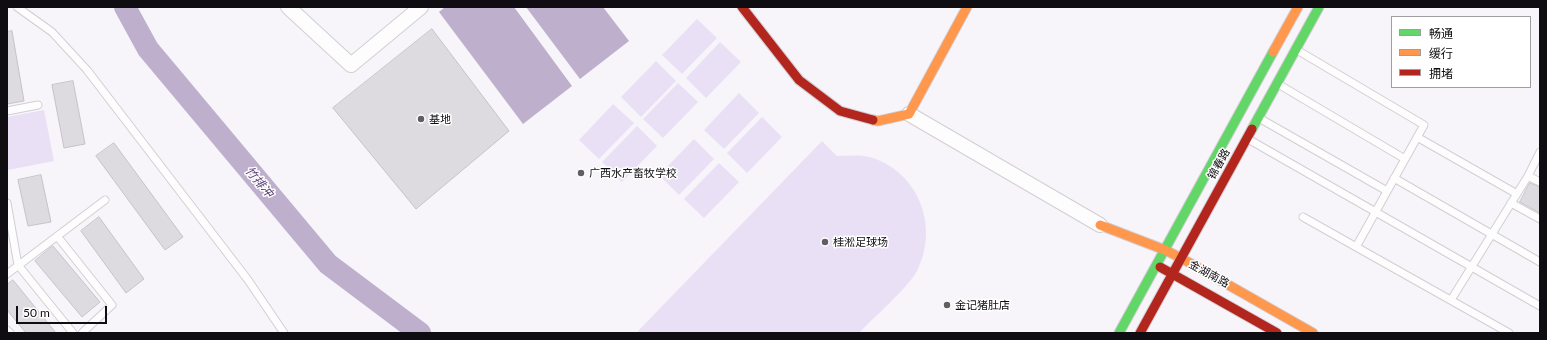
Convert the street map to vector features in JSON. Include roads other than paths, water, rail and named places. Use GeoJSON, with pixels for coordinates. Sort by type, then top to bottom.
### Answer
{"type":"FeatureCollection","features":[{"type":"Feature","properties":{"kind":"main road"},"geometry":{"type":"LineString","coordinates":[[742,7],[799,80],[840,111],[878,121],[909,114],[967,7]]}},
{"type":"Feature","properties":{"kind":"main road","name":"锦春路"},"geometry":{"type":"LineString","coordinates":[[1119,333],[1153,263],[1164,250],[1298,7]]}},
{"type":"Feature","properties":{"kind":"main road","name":"锦春路"},"geometry":{"type":"LineString","coordinates":[[1140,333],[1319,7]]}},
{"type":"Feature","properties":{"kind":"main road","name":"金湖南路"},"geometry":{"type":"LineString","coordinates":[[1100,225],[1181,258],[1313,333]]}},
{"type":"Feature","properties":{"kind":"main road","name":"金湖南路"},"geometry":{"type":"LineString","coordinates":[[1100,225],[1131,247]]}},
{"type":"Feature","properties":{"kind":"main road","name":"金湖南路"},"geometry":{"type":"LineString","coordinates":[[1153,263],[1277,333]]}},
{"type":"Feature","properties":{"kind":"street"},"geometry":{"type":"LineString","coordinates":[[288,7],[351,65],[421,7]]}},
{"type":"Feature","properties":{"kind":"street","name":"金湖南路"},"geometry":{"type":"LineString","coordinates":[[909,114],[1100,225]]}},
{"type":"Feature","properties":{"kind":"lane"},"geometry":{"type":"LineString","coordinates":[[17,7],[52,32],[87,70],[248,280],[284,333]]}},
{"type":"Feature","properties":{"kind":"lane"},"geometry":{"type":"LineString","coordinates":[[1296,49],[1424,125],[1356,247]]}},
{"type":"Feature","properties":{"kind":"lane"},"geometry":{"type":"LineString","coordinates":[[1277,84],[1405,159]]}},
{"type":"Feature","properties":{"kind":"lane"},"geometry":{"type":"LineString","coordinates":[[7,111],[38,104]]}},
{"type":"Feature","properties":{"kind":"lane"},"geometry":{"type":"LineString","coordinates":[[1258,117],[1387,191]]}},
{"type":"Feature","properties":{"kind":"lane"},"geometry":{"type":"LineString","coordinates":[[1417,137],[1517,194]]}},
{"type":"Feature","properties":{"kind":"lane"},"geometry":{"type":"LineString","coordinates":[[1247,138],[1540,306]]}},
{"type":"Feature","properties":{"kind":"lane"},"geometry":{"type":"LineString","coordinates":[[1451,300],[1528,176],[1540,152]]}},
{"type":"Feature","properties":{"kind":"lane"},"geometry":{"type":"LineString","coordinates":[[1528,176],[1540,182]]}},
{"type":"Feature","properties":{"kind":"lane"},"geometry":{"type":"LineString","coordinates":[[1394,178],[1540,262]]}},
{"type":"Feature","properties":{"kind":"lane"},"geometry":{"type":"LineString","coordinates":[[7,274],[105,200]]}},
{"type":"Feature","properties":{"kind":"lane"},"geometry":{"type":"LineString","coordinates":[[7,203],[18,265],[72,333]]}},
{"type":"Feature","properties":{"kind":"lane"},"geometry":{"type":"LineString","coordinates":[[1511,203],[1540,219]]}},
{"type":"Feature","properties":{"kind":"lane"},"geometry":{"type":"LineString","coordinates":[[1304,217],[1509,333]]}},
{"type":"Feature","properties":{"kind":"lane"},"geometry":{"type":"LineString","coordinates":[[57,236],[112,305],[82,333]]}},
{"type":"Feature","properties":{"kind":"lane"},"geometry":{"type":"LineString","coordinates":[[7,330],[10,333]]}},
{"type":"Feature","properties":{"kind":"waterway","name":"竹排冲"},"geometry":{"type":"LineString","coordinates":[[125,7],[148,49],[328,264],[420,333]]}},
{"type":"Feature","properties":{"kind":"place","name":"基地"},"geometry":{"type":"Point","coordinates":[421,119]}},
{"type":"Feature","properties":{"kind":"place","name":"广西水产畜牧学校"},"geometry":{"type":"Point","coordinates":[581,173]}},
{"type":"Feature","properties":{"kind":"place","name":"桂淞足球场"},"geometry":{"type":"Point","coordinates":[825,242]}},
{"type":"Feature","properties":{"kind":"place","name":"金记猪肚店"},"geometry":{"type":"Point","coordinates":[947,305]}}]}
